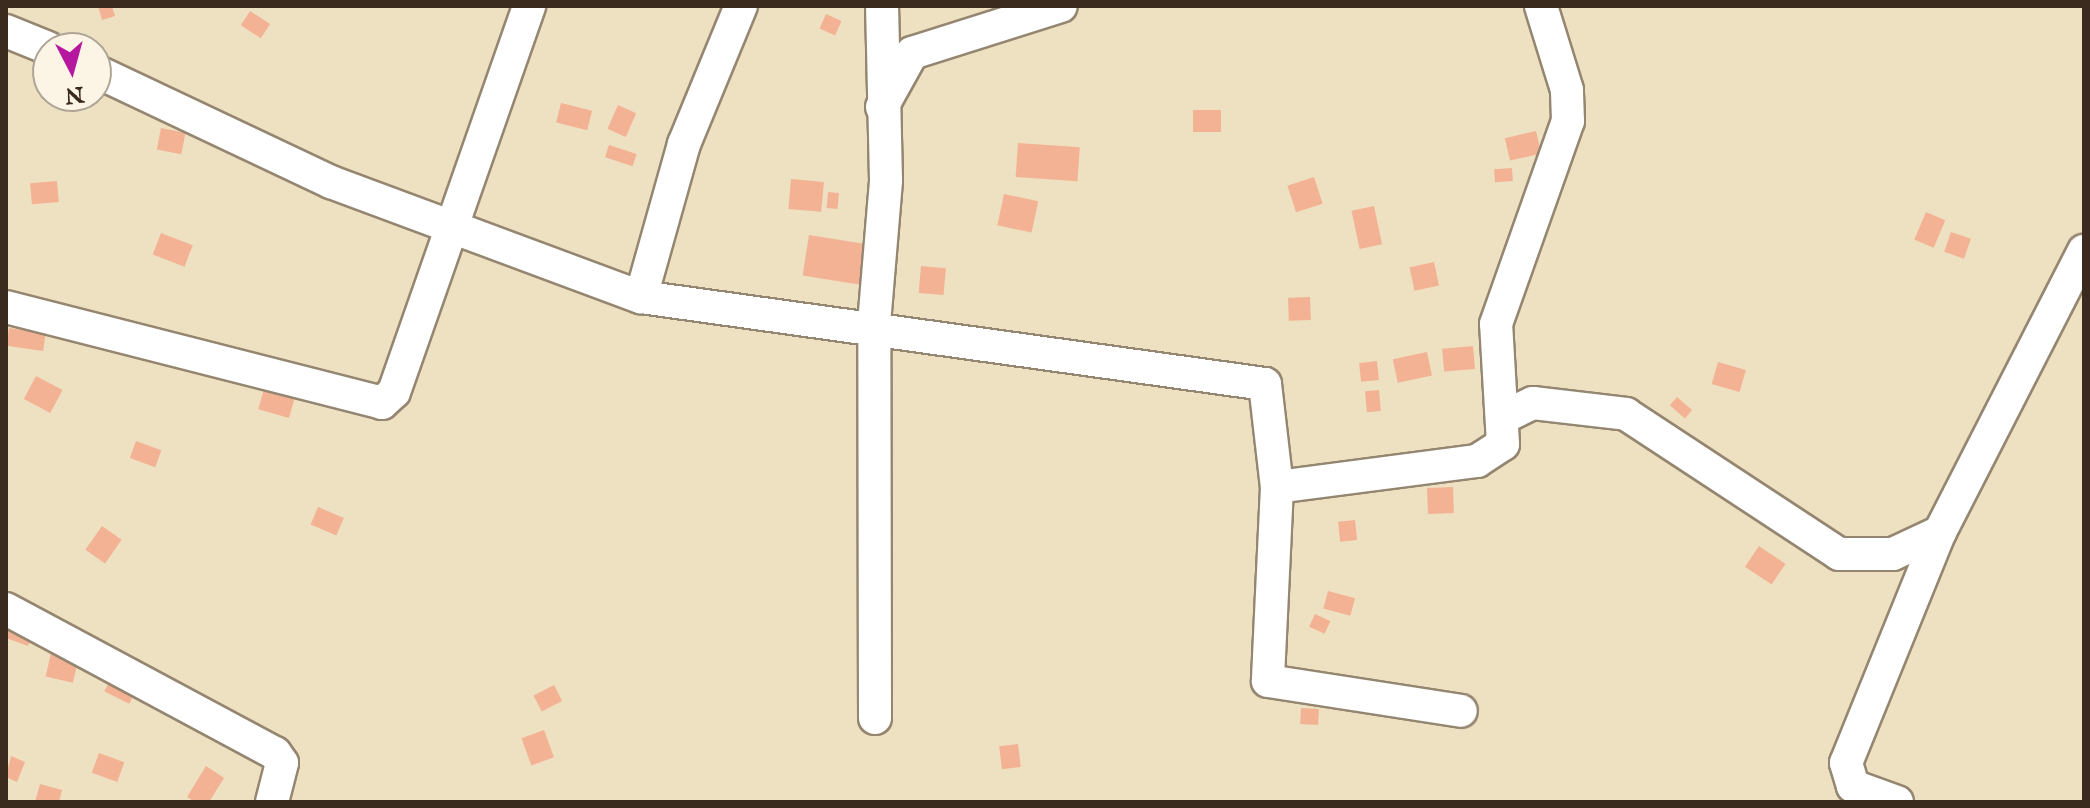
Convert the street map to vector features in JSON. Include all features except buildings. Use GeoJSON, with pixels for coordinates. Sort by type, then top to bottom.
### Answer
{"type":"FeatureCollection","features":[{"type":"Feature","properties":{"kind":"street"},"geometry":{"type":"LineString","coordinates":[[6,307],[382,403],[394,392],[446,228],[529,6]]}},
{"type":"Feature","properties":{"kind":"street"},"geometry":{"type":"LineString","coordinates":[[641,297],[684,144],[741,6]]}},
{"type":"Feature","properties":{"kind":"street"},"geometry":{"type":"LineString","coordinates":[[875,718],[874,324],[886,180],[882,6]]}},
{"type":"Feature","properties":{"kind":"street"},"geometry":{"type":"LineString","coordinates":[[882,107],[912,53],[1061,6]]}},
{"type":"Feature","properties":{"kind":"street"},"geometry":{"type":"LineString","coordinates":[[1277,487],[1496,455],[1504,417],[1496,324],[1568,121],[1567,90],[1541,6]]}},
{"type":"Feature","properties":{"kind":"street"},"geometry":{"type":"LineString","coordinates":[[6,31],[32,42]]}},
{"type":"Feature","properties":{"kind":"street"},"geometry":{"type":"LineString","coordinates":[[112,79],[331,182],[446,228],[641,297],[874,324],[1265,384],[1277,487],[1268,681],[1461,711]]}},
{"type":"Feature","properties":{"kind":"street"},"geometry":{"type":"LineString","coordinates":[[1897,802],[1853,786],[1846,763],[1940,532],[2084,251]]}},
{"type":"Feature","properties":{"kind":"street"},"geometry":{"type":"LineString","coordinates":[[1504,417],[1533,403],[1626,414],[1839,554],[1893,554],[1940,532]]}},
{"type":"Feature","properties":{"kind":"street"},"geometry":{"type":"LineString","coordinates":[[6,609],[275,753],[282,763],[272,802]]}}]}
